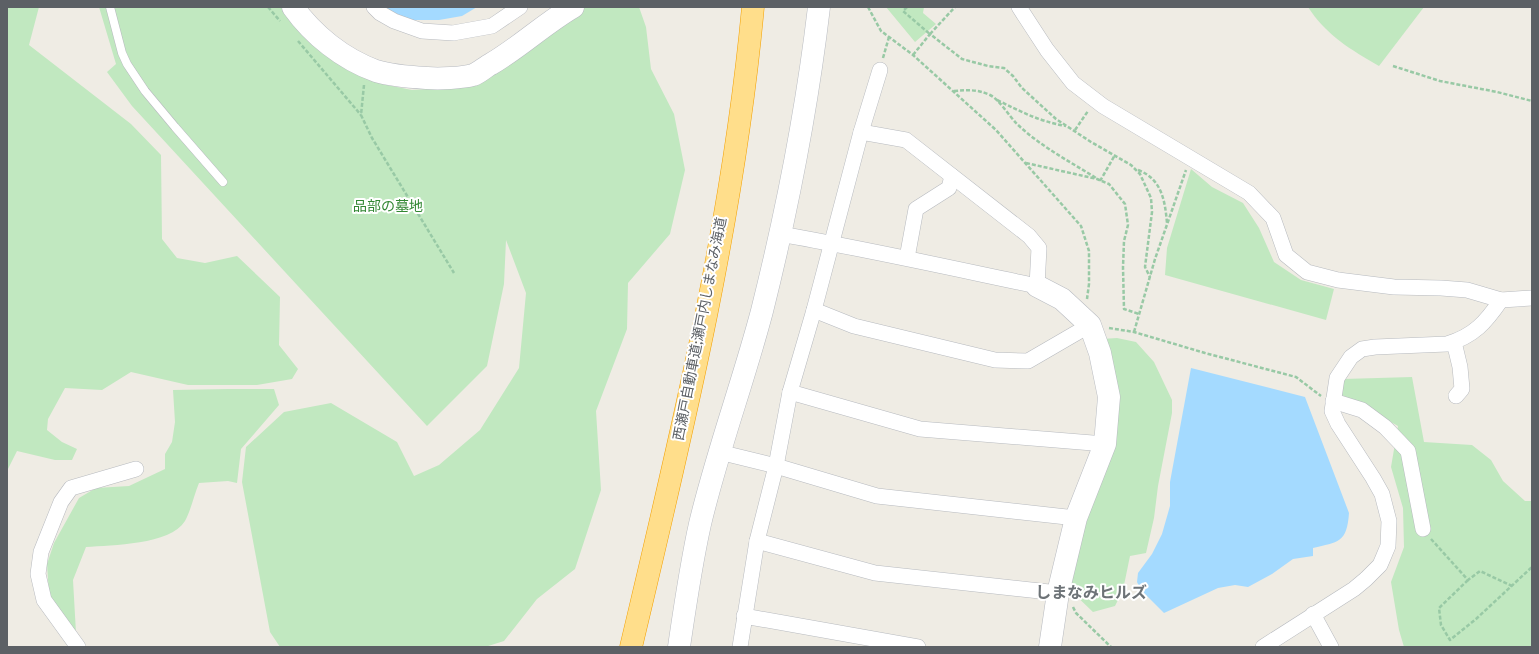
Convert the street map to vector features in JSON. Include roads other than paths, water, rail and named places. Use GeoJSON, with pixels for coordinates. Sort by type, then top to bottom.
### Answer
{"type":"FeatureCollection","features":[{"type":"Feature","properties":{"kind":"highway","name":"西瀬戸自動車道;瀬戸内しまなみ海道"},"geometry":{"type":"LineString","coordinates":[[631,647],[700,347],[728,195],[753,7]]}},
{"type":"Feature","properties":{"kind":"street"},"geometry":{"type":"LineString","coordinates":[[374,7],[380,13],[394,21],[422,31],[453,33],[492,26],[520,7]]}},
{"type":"Feature","properties":{"kind":"street"},"geometry":{"type":"LineString","coordinates":[[679,647],[700,524],[719,452],[761,314],[780,234],[813,63],[819,7]]}},
{"type":"Feature","properties":{"kind":"street"},"geometry":{"type":"LineString","coordinates":[[1019,7],[1047,50],[1073,83],[1104,106],[1249,193],[1273,218],[1286,255],[1307,272],[1338,280],[1394,287],[1467,290],[1501,300],[1532,298]]}},
{"type":"Feature","properties":{"kind":"street"},"geometry":{"type":"LineString","coordinates":[[288,16],[318,35],[340,53],[377,71],[408,77],[439,78],[473,75],[508,54],[560,10]]}},
{"type":"Feature","properties":{"kind":"street"},"geometry":{"type":"LineString","coordinates":[[740,647],[757,541],[776,466],[790,392],[814,310],[861,132],[880,70]]}},
{"type":"Feature","properties":{"kind":"street"},"geometry":{"type":"LineString","coordinates":[[861,132],[906,140],[1029,236],[1039,248],[1037,286]]}},
{"type":"Feature","properties":{"kind":"street"},"geometry":{"type":"LineString","coordinates":[[907,258],[916,209],[949,188],[952,176]]}},
{"type":"Feature","properties":{"kind":"street"},"geometry":{"type":"LineString","coordinates":[[780,234],[907,258],[1037,286],[1062,299],[1086,322],[1100,353],[1109,397],[1105,444],[1076,518],[1058,593],[1050,647]]}},
{"type":"Feature","properties":{"kind":"street"},"geometry":{"type":"LineString","coordinates":[[1263,647],[1354,589],[1380,564],[1388,546],[1389,521],[1382,494],[1338,424],[1332,411],[1337,378],[1352,357],[1362,349],[1375,347],[1447,344],[1454,342],[1475,331],[1488,318],[1501,300]]}},
{"type":"Feature","properties":{"kind":"street"},"geometry":{"type":"LineString","coordinates":[[814,310],[854,326],[995,360],[1028,360],[1086,322]]}},
{"type":"Feature","properties":{"kind":"street"},"geometry":{"type":"LineString","coordinates":[[1454,342],[1460,367],[1462,389],[1456,396]]}},
{"type":"Feature","properties":{"kind":"street"},"geometry":{"type":"LineString","coordinates":[[790,392],[920,429],[1105,444]]}},
{"type":"Feature","properties":{"kind":"street"},"geometry":{"type":"LineString","coordinates":[[1333,403],[1362,410],[1385,427],[1408,451],[1422,529]]}},
{"type":"Feature","properties":{"kind":"street"},"geometry":{"type":"LineString","coordinates":[[719,452],[776,466],[877,496],[1076,518]]}},
{"type":"Feature","properties":{"kind":"street"},"geometry":{"type":"LineString","coordinates":[[78,647],[44,600],[38,574],[41,552],[61,502],[71,488],[136,469]]}},
{"type":"Feature","properties":{"kind":"street"},"geometry":{"type":"LineString","coordinates":[[757,541],[875,573],[1058,593]]}},
{"type":"Feature","properties":{"kind":"street"},"geometry":{"type":"LineString","coordinates":[[1313,614],[1331,647]]}},
{"type":"Feature","properties":{"kind":"street"},"geometry":{"type":"LineString","coordinates":[[744,616],[918,647]]}},
{"type":"Feature","properties":{"kind":"lane"},"geometry":{"type":"LineString","coordinates":[[110,7],[122,53],[127,64],[145,91],[224,182]]}},
{"type":"Feature","properties":{"kind":"water"},"geometry":{"type":"Polygon","coordinates":[[[383,7],[477,7],[462,16],[439,20],[409,20],[383,7]]]}},
{"type":"Feature","properties":{"kind":"water"},"geometry":{"type":"Polygon","coordinates":[[[1191,368],[1305,397],[1349,513],[1348,523],[1340,540],[1313,548],[1313,556],[1293,559],[1272,574],[1248,587],[1235,585],[1218,588],[1164,613],[1141,590],[1137,582],[1138,573],[1152,554],[1162,534],[1170,506],[1170,482],[1191,368]]]}},
{"type":"Feature","properties":{"kind":"district","name":"しまなみヒルズ"},"geometry":{"type":"Point","coordinates":[1091,594]}},
{"type":"Feature","properties":{"kind":"park label","name":"品部の墓地"},"geometry":{"type":"Point","coordinates":[388,207]}}]}
